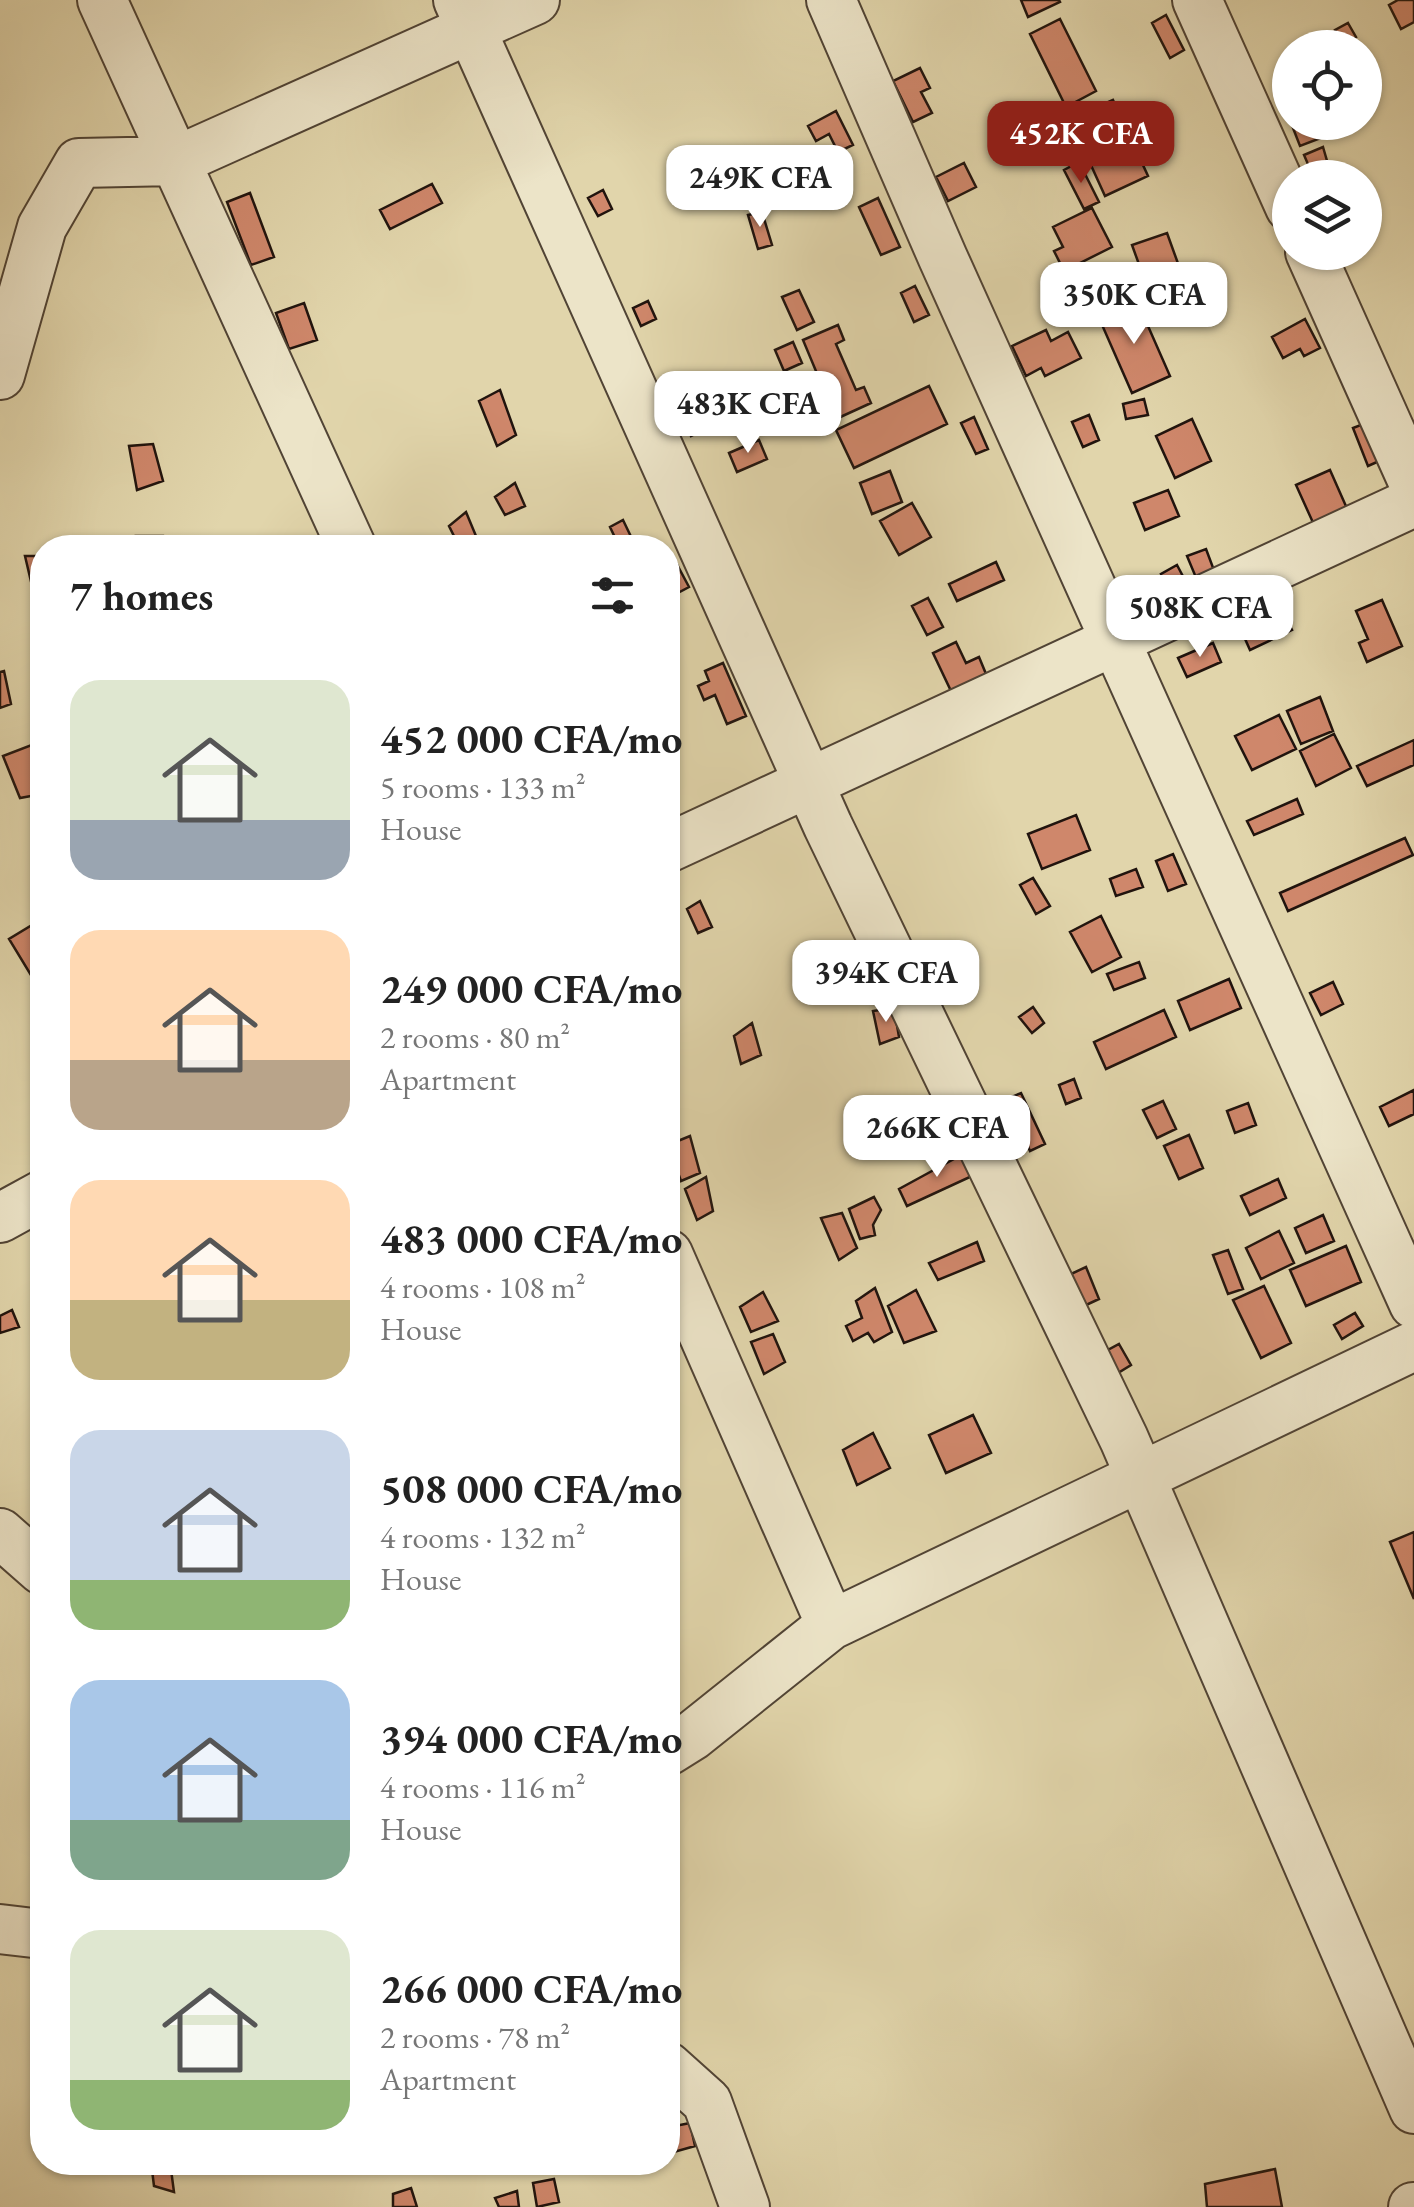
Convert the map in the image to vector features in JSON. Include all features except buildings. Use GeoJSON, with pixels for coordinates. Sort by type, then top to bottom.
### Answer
{"type":"FeatureCollection","features":[{"type":"Feature","properties":{"kind":"street"},"geometry":{"type":"LineString","coordinates":[[102,0],[346,535]]}},
{"type":"Feature","properties":{"kind":"street"},"geometry":{"type":"LineString","coordinates":[[0,375],[42,226],[79,164],[176,161],[464,14],[535,0]]}},
{"type":"Feature","properties":{"kind":"street"},"geometry":{"type":"LineString","coordinates":[[831,0],[1414,1304]]}},
{"type":"Feature","properties":{"kind":"street"},"geometry":{"type":"LineString","coordinates":[[1197,0],[1272,167]]}},
{"type":"Feature","properties":{"kind":"street"},"geometry":{"type":"LineString","coordinates":[[464,14],[809,782],[1140,1477],[1414,2109]]}},
{"type":"Feature","properties":{"kind":"street"},"geometry":{"type":"LineString","coordinates":[[1318,270],[1414,484]]}},
{"type":"Feature","properties":{"kind":"street"},"geometry":{"type":"LineString","coordinates":[[680,842],[1414,502]]}},
{"type":"Feature","properties":{"kind":"street"},"geometry":{"type":"LineString","coordinates":[[0,1218],[30,1201]]}},
{"type":"Feature","properties":{"kind":"street"},"geometry":{"type":"LineString","coordinates":[[680,1281],[831,1625]]}},
{"type":"Feature","properties":{"kind":"street"},"geometry":{"type":"LineString","coordinates":[[680,1744],[831,1625],[1414,1346]]}},
{"type":"Feature","properties":{"kind":"street"},"geometry":{"type":"LineString","coordinates":[[0,1533],[30,1559]]}},
{"type":"Feature","properties":{"kind":"street"},"geometry":{"type":"LineString","coordinates":[[0,1929],[30,1933]]}},
{"type":"Feature","properties":{"kind":"street"},"geometry":{"type":"LineString","coordinates":[[680,2078],[707,2102],[745,2207]]}}]}
